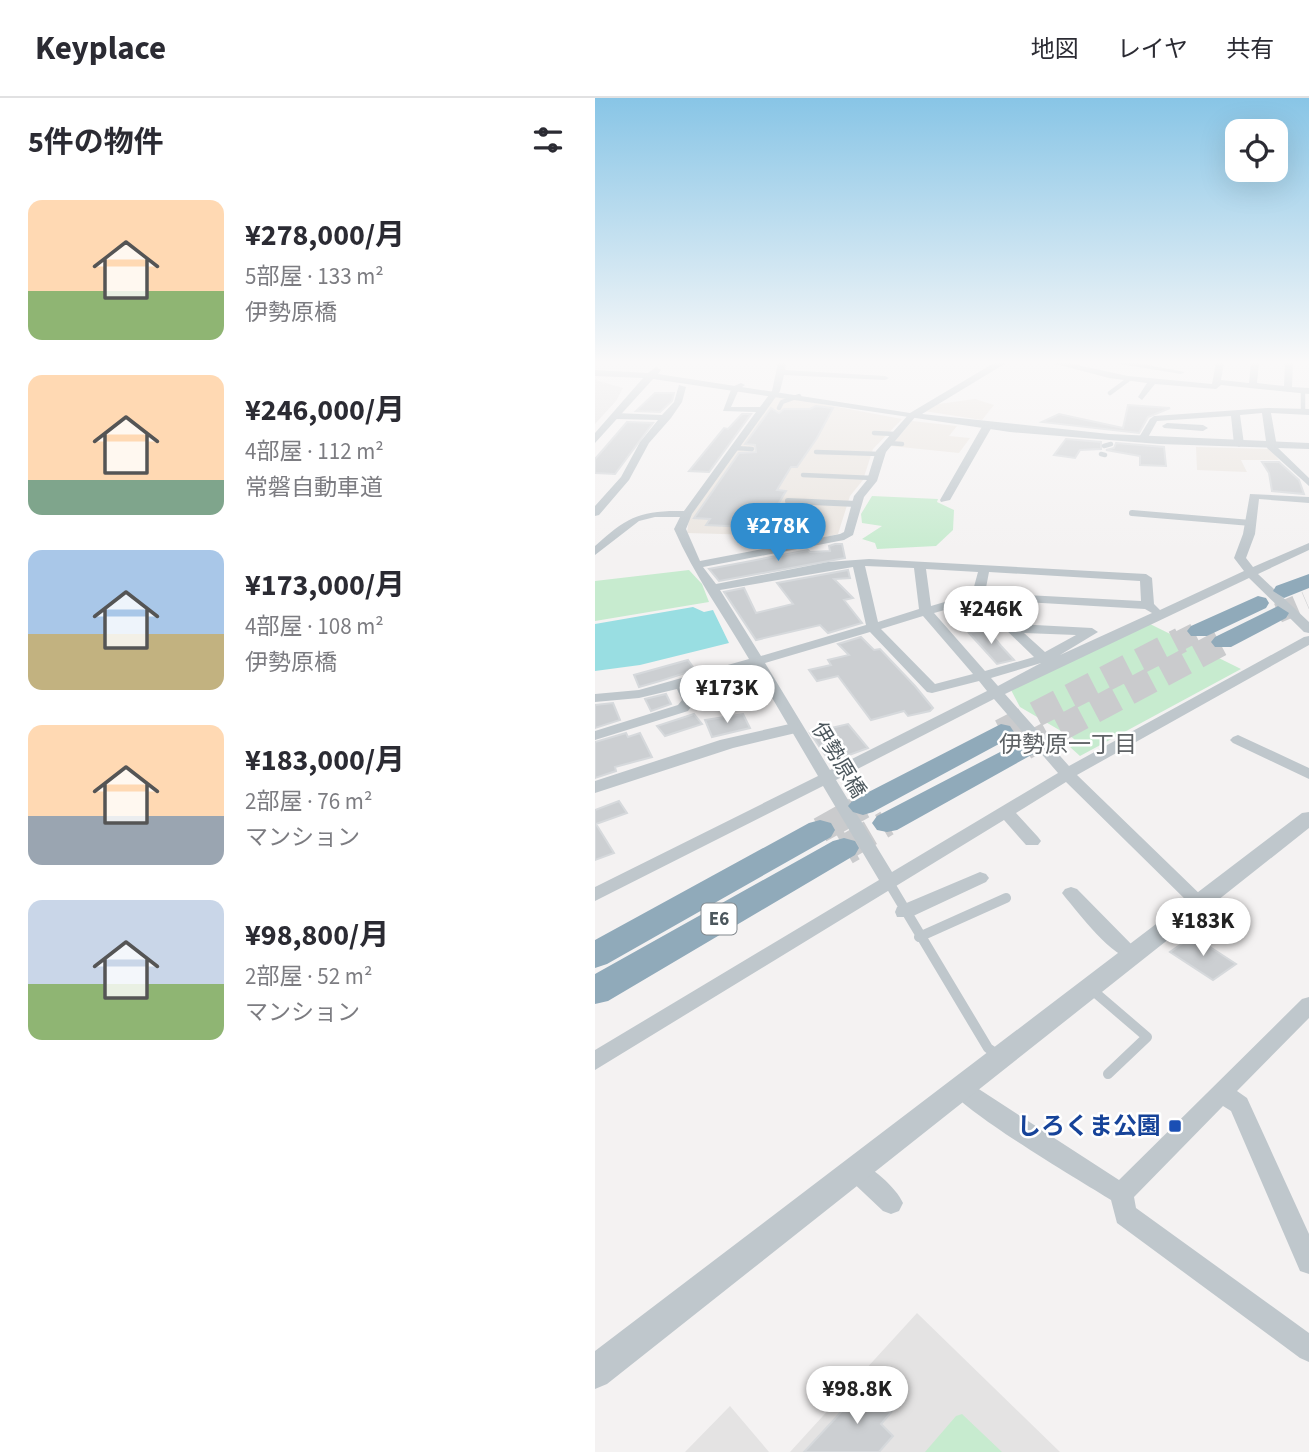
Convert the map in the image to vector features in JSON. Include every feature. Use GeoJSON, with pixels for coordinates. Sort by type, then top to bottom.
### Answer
{"type":"FeatureCollection","features":[{"type":"Feature","properties":{"kind":"highway"},"geometry":{"type":"LineString","coordinates":[[1199,631],[1308,593]]}},
{"type":"Feature","properties":{"kind":"highway"},"geometry":{"type":"LineString","coordinates":[[1223,642],[1273,603]]}},
{"type":"Feature","properties":{"kind":"highway"},"geometry":{"type":"LineString","coordinates":[[863,806],[1001,732]]}},
{"type":"Feature","properties":{"kind":"highway"},"geometry":{"type":"LineString","coordinates":[[887,823],[1025,747]]}},
{"type":"Feature","properties":{"kind":"highway","name":"E6"},"geometry":{"type":"LineString","coordinates":[[595,955],[832,839],[595,991]]}},
{"type":"Feature","properties":{"kind":"street"},"geometry":{"type":"LineString","coordinates":[[595,440],[607,426]]}},
{"type":"Feature","properties":{"kind":"street"},"geometry":{"type":"LineString","coordinates":[[595,512],[625,478],[645,442],[659,426]]}},
{"type":"Feature","properties":{"kind":"street"},"geometry":{"type":"LineString","coordinates":[[595,552],[642,513],[687,514],[750,426]]}},
{"type":"Feature","properties":{"kind":"street"},"geometry":{"type":"LineString","coordinates":[[696,565],[844,537],[849,533],[859,496],[873,478],[880,454],[903,426]]}},
{"type":"Feature","properties":{"kind":"street"},"geometry":{"type":"LineString","coordinates":[[945,500],[987,426]]}},
{"type":"Feature","properties":{"kind":"street"},"geometry":{"type":"LineString","coordinates":[[996,426],[1112,443],[1143,439],[1309,446]]}},
{"type":"Feature","properties":{"kind":"street"},"geometry":{"type":"LineString","coordinates":[[1143,439],[1148,426]]}},
{"type":"Feature","properties":{"kind":"street"},"geometry":{"type":"LineString","coordinates":[[1170,426],[1203,428],[1203,443]]}},
{"type":"Feature","properties":{"kind":"street"},"geometry":{"type":"LineString","coordinates":[[1237,426],[1239,444]]}},
{"type":"Feature","properties":{"kind":"street"},"geometry":{"type":"LineString","coordinates":[[1268,426],[1271,445],[1309,483]]}},
{"type":"Feature","properties":{"kind":"street"},"geometry":{"type":"LineString","coordinates":[[1309,500],[1254,496],[1251,523],[1240,558],[1248,572],[1309,629]]}},
{"type":"Feature","properties":{"kind":"street","name":"伊勢原橋"},"geometry":{"type":"LineString","coordinates":[[687,514],[680,529],[696,565],[713,588],[824,779],[888,881]]}},
{"type":"Feature","properties":{"kind":"street"},"geometry":{"type":"LineString","coordinates":[[824,544],[828,566]]}},
{"type":"Feature","properties":{"kind":"street"},"geometry":{"type":"LineString","coordinates":[[858,563],[873,628],[932,689],[982,674],[1047,662],[1111,636],[1154,609],[1309,545]]}},
{"type":"Feature","properties":{"kind":"street"},"geometry":{"type":"LineString","coordinates":[[713,588],[828,566],[858,563],[1146,578],[1154,609]]}},
{"type":"Feature","properties":{"kind":"street"},"geometry":{"type":"LineString","coordinates":[[920,566],[926,612],[1067,774],[1198,902]]}},
{"type":"Feature","properties":{"kind":"street"},"geometry":{"type":"LineString","coordinates":[[978,596],[984,570]]}},
{"type":"Feature","properties":{"kind":"street"},"geometry":{"type":"LineString","coordinates":[[595,698],[639,694],[681,684],[978,596],[1154,609]]}},
{"type":"Feature","properties":{"kind":"street"},"geometry":{"type":"LineString","coordinates":[[978,596],[1047,662]]}},
{"type":"Feature","properties":{"kind":"street"},"geometry":{"type":"LineString","coordinates":[[1010,628],[1089,632],[1111,636]]}},
{"type":"Feature","properties":{"kind":"street"},"geometry":{"type":"LineString","coordinates":[[595,895],[997,691],[1047,662],[1089,632]]}},
{"type":"Feature","properties":{"kind":"street"},"geometry":{"type":"LineString","coordinates":[[595,1061],[1067,774],[1309,640]]}},
{"type":"Feature","properties":{"kind":"street"},"geometry":{"type":"LineString","coordinates":[[595,736],[683,708],[689,699],[681,684]]}},
{"type":"Feature","properties":{"kind":"street"},"geometry":{"type":"LineString","coordinates":[[595,787],[727,744],[795,728]]}},
{"type":"Feature","properties":{"kind":"street"},"geometry":{"type":"LineString","coordinates":[[1238,740],[1309,774]]}},
{"type":"Feature","properties":{"kind":"street"},"geometry":{"type":"LineString","coordinates":[[1005,811],[1032,841]]}},
{"type":"Feature","properties":{"kind":"street"},"geometry":{"type":"LineString","coordinates":[[595,1372],[1309,818]]}},
{"type":"Feature","properties":{"kind":"street"},"geometry":{"type":"LineString","coordinates":[[904,912],[980,878]]}},
{"type":"Feature","properties":{"kind":"street"},"geometry":{"type":"LineString","coordinates":[[1071,893],[1120,946],[1131,954]]}},
{"type":"Feature","properties":{"kind":"street"},"geometry":{"type":"LineString","coordinates":[[1121,1194],[1223,1093],[1305,1018]]}},
{"type":"Feature","properties":{"kind":"street"},"geometry":{"type":"LineString","coordinates":[[960,1087],[987,1108],[1121,1194],[1126,1215],[1309,1349]]}},
{"type":"Feature","properties":{"kind":"street"},"geometry":{"type":"LineString","coordinates":[[1223,1093],[1239,1105],[1309,1262]]}},
{"type":"Feature","properties":{"kind":"street"},"geometry":{"type":"LineString","coordinates":[[855,1170],[891,1203]]}},
{"type":"Feature","properties":{"kind":"lane"},"geometry":{"type":"LineString","coordinates":[[874,433],[902,444]]}},
{"type":"Feature","properties":{"kind":"lane"},"geometry":{"type":"LineString","coordinates":[[735,447],[753,448]]}},
{"type":"Feature","properties":{"kind":"lane"},"geometry":{"type":"LineString","coordinates":[[816,452],[880,454]]}},
{"type":"Feature","properties":{"kind":"lane"},"geometry":{"type":"LineString","coordinates":[[803,475],[873,478]]}},
{"type":"Feature","properties":{"kind":"lane"},"geometry":{"type":"LineString","coordinates":[[788,501],[857,504]]}},
{"type":"Feature","properties":{"kind":"lane"},"geometry":{"type":"LineString","coordinates":[[1132,513],[1251,523]]}},
{"type":"Feature","properties":{"kind":"lane"},"geometry":{"type":"LineString","coordinates":[[888,881],[904,912],[988,1048],[1000,1057]]}},
{"type":"Feature","properties":{"kind":"lane"},"geometry":{"type":"LineString","coordinates":[[919,937],[1006,898]]}},
{"type":"Feature","properties":{"kind":"lane"},"geometry":{"type":"LineString","coordinates":[[1089,988],[1147,1037],[1108,1074]]}},
{"type":"Feature","properties":{"kind":"shaded area"},"geometry":{"type":"Polygon","coordinates":[[[752,426],[895,426],[873,449],[863,480],[850,496],[838,534],[826,537],[687,533],[689,518],[752,426]]]}},
{"type":"Feature","properties":{"kind":"shaded area"},"geometry":{"type":"Polygon","coordinates":[[[908,426],[957,426],[949,436],[970,438],[959,453],[891,446],[908,426]]]}},
{"type":"Feature","properties":{"kind":"shaded area"},"geometry":{"type":"Polygon","coordinates":[[[1196,447],[1270,449],[1279,460],[1241,460],[1247,472],[1197,470],[1196,447]]]}},
{"type":"Feature","properties":{"kind":"shaded area"},"geometry":{"type":"Polygon","coordinates":[[[917,1313],[1060,1452],[790,1452],[917,1313]]]}},
{"type":"Feature","properties":{"kind":"shaded area"},"geometry":{"type":"Polygon","coordinates":[[[730,1406],[769,1452],[685,1452],[730,1406]]]}},
{"type":"Feature","properties":{"kind":"green space"},"geometry":{"type":"Polygon","coordinates":[[[872,496],[938,499],[937,502],[954,510],[953,530],[936,546],[877,549],[875,543],[862,539],[882,526],[862,523],[861,514],[872,496]]]}},
{"type":"Feature","properties":{"kind":"green space"},"geometry":{"type":"Polygon","coordinates":[[[689,570],[702,584],[709,602],[595,621],[595,581],[689,570]]]}},
{"type":"Feature","properties":{"kind":"green space"},"geometry":{"type":"Polygon","coordinates":[[[1148,623],[1241,669],[1080,756],[1070,747],[1078,744],[1073,738],[1020,707],[1011,690],[1148,623]]]}},
{"type":"Feature","properties":{"kind":"green space"},"geometry":{"type":"Polygon","coordinates":[[[962,1414],[1002,1452],[925,1452],[956,1416],[962,1414]]]}},
{"type":"Feature","properties":{"kind":"water"},"geometry":{"type":"Polygon","coordinates":[[[693,607],[704,612],[713,610],[729,643],[640,665],[595,671],[595,624],[693,607]]]}},
{"type":"Feature","properties":{"kind":"building"},"geometry":{"type":"Polygon","coordinates":[[[623,426],[651,426],[615,474],[595,473],[595,459],[623,426]]]}},
{"type":"Feature","properties":{"kind":"building"},"geometry":{"type":"Polygon","coordinates":[[[731,426],[742,426],[709,472],[689,471],[724,428],[731,426]]]}},
{"type":"Feature","properties":{"kind":"building"},"geometry":{"type":"Polygon","coordinates":[[[758,426],[823,426],[797,467],[791,467],[777,490],[786,491],[768,521],[752,520],[748,527],[706,525],[710,519],[694,518],[739,453],[756,452],[755,445],[745,444],[758,426]]]}},
{"type":"Feature","properties":{"kind":"building"},"geometry":{"type":"Polygon","coordinates":[[[1079,426],[1115,426],[1143,426],[1139,433],[1079,426]]]}},
{"type":"Feature","properties":{"kind":"building"},"geometry":{"type":"Polygon","coordinates":[[[1066,439],[1101,442],[1101,449],[1080,450],[1075,458],[1054,455],[1066,439]]]}},
{"type":"Feature","properties":{"kind":"building"},"geometry":{"type":"Polygon","coordinates":[[[1116,443],[1164,447],[1166,466],[1140,465],[1140,456],[1106,450],[1114,448],[1116,443]]]}},
{"type":"Feature","properties":{"kind":"building"},"geometry":{"type":"Polygon","coordinates":[[[1262,462],[1279,462],[1299,480],[1304,494],[1272,491],[1269,473],[1262,462]]]}},
{"type":"Feature","properties":{"kind":"building"},"geometry":{"type":"Polygon","coordinates":[[[842,544],[845,558],[719,581],[709,569],[808,550],[830,551],[829,546],[842,544]]]}},
{"type":"Feature","properties":{"kind":"building"},"geometry":{"type":"Polygon","coordinates":[[[848,570],[850,578],[834,579],[853,598],[844,600],[862,623],[828,633],[820,625],[756,640],[724,592],[744,588],[756,613],[793,604],[777,583],[848,570]]]}},
{"type":"Feature","properties":{"kind":"building"},"geometry":{"type":"Polygon","coordinates":[[[987,629],[1014,660],[997,664],[969,633],[987,629]]]}},
{"type":"Feature","properties":{"kind":"building"},"geometry":{"type":"Polygon","coordinates":[[[861,637],[874,650],[880,649],[915,686],[933,708],[930,711],[908,716],[904,711],[871,720],[838,676],[817,681],[809,670],[831,665],[828,660],[849,655],[838,644],[861,637]]]}},
{"type":"Feature","properties":{"kind":"building"},"geometry":{"type":"Polygon","coordinates":[[[688,660],[695,670],[639,687],[634,675],[688,660]]]}},
{"type":"Feature","properties":{"kind":"building"},"geometry":{"type":"Polygon","coordinates":[[[666,694],[671,704],[651,711],[645,699],[666,694]]]}},
{"type":"Feature","properties":{"kind":"building"},"geometry":{"type":"Polygon","coordinates":[[[613,703],[620,720],[595,728],[595,705],[613,703]]]}},
{"type":"Feature","properties":{"kind":"building"},"geometry":{"type":"Polygon","coordinates":[[[694,714],[702,724],[665,736],[657,726],[694,714]]]}},
{"type":"Feature","properties":{"kind":"building"},"geometry":{"type":"Polygon","coordinates":[[[743,714],[750,728],[712,737],[705,720],[743,714]]]}},
{"type":"Feature","properties":{"kind":"building"},"geometry":{"type":"Polygon","coordinates":[[[848,724],[868,748],[830,762],[810,733],[848,724]]]}},
{"type":"Feature","properties":{"kind":"building"},"geometry":{"type":"Polygon","coordinates":[[[626,733],[628,737],[640,733],[652,757],[615,767],[616,771],[595,778],[595,742],[626,733]]]}},
{"type":"Feature","properties":{"kind":"building"},"geometry":{"type":"Polygon","coordinates":[[[619,801],[627,813],[596,824],[614,853],[595,860],[595,810],[619,801]]]}},
{"type":"Feature","properties":{"kind":"building"},"geometry":{"type":"Polygon","coordinates":[[[1193,936],[1236,964],[1213,980],[1170,952],[1193,936]]]}},
{"type":"Feature","properties":{"kind":"building"},"geometry":{"type":"Polygon","coordinates":[[[868,1383],[894,1409],[881,1424],[893,1436],[879,1452],[804,1452],[868,1383]]]}},
{"type":"Feature","properties":{"kind":"tunnel"},"geometry":{"type":"LineString","coordinates":[[1278,613],[1306,601]]}},
{"type":"Feature","properties":{"kind":"tunnel"},"geometry":{"type":"LineString","coordinates":[[1181,640],[1199,631]]}},
{"type":"Feature","properties":{"kind":"tunnel"},"geometry":{"type":"LineString","coordinates":[[1001,732],[1181,640]]}},
{"type":"Feature","properties":{"kind":"tunnel"},"geometry":{"type":"LineString","coordinates":[[1177,642],[1181,640]]}},
{"type":"Feature","properties":{"kind":"tunnel"},"geometry":{"type":"LineString","coordinates":[[1025,747],[1223,642]]}},
{"type":"Feature","properties":{"kind":"tunnel"},"geometry":{"type":"LineString","coordinates":[[820,830],[863,806]]}},
{"type":"Feature","properties":{"kind":"tunnel"},"geometry":{"type":"LineString","coordinates":[[848,846],[887,823]]}},
{"type":"Feature","properties":{"kind":"tunnel"},"geometry":{"type":"LineString","coordinates":[[844,848],[851,844]]}},
{"type":"Feature","properties":{"kind":"place","name":"しろくま公園"},"geometry":{"type":"Point","coordinates":[1175,1126]}},
{"type":"Feature","properties":{"kind":"district","name":"伊勢原一丁目"},"geometry":{"type":"Point","coordinates":[1068,744]}}]}
